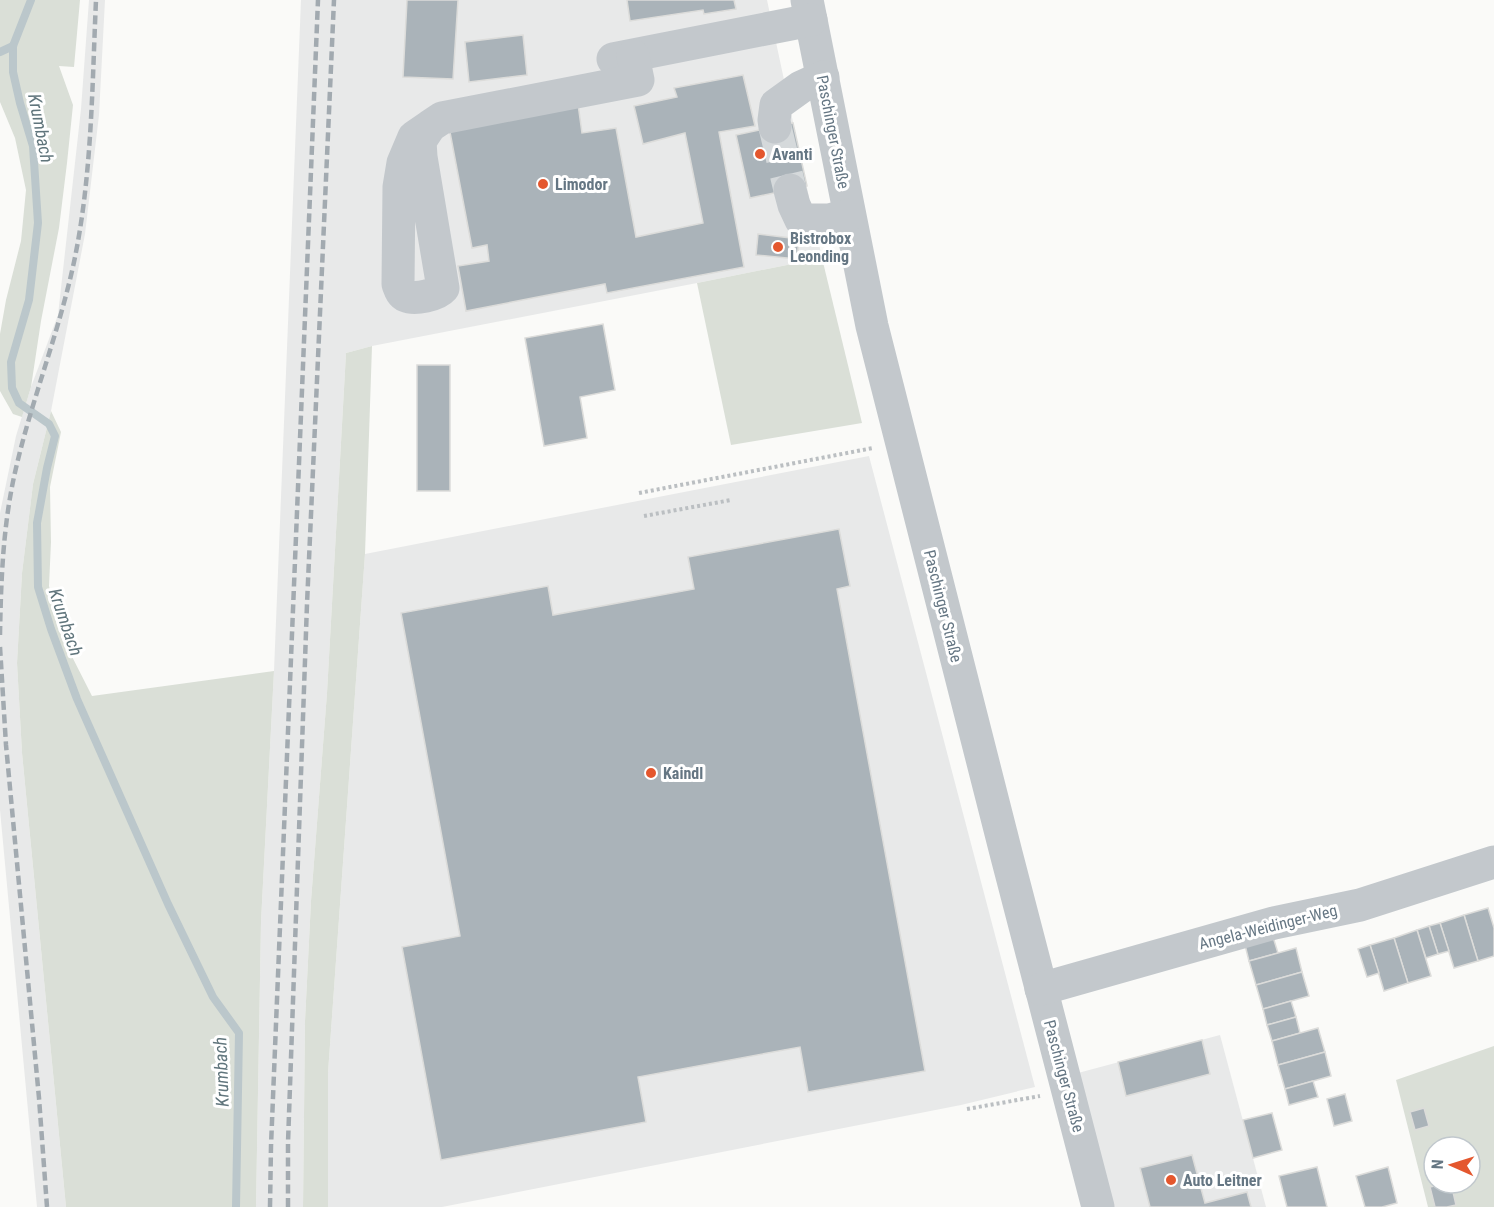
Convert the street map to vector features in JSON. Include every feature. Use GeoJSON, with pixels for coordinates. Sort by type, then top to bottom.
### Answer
{"type":"FeatureCollection","features":[{"type":"Feature","properties":{"kind":"street"},"geometry":{"type":"LineString","coordinates":[[430,126],[442,118],[638,80],[622,57],[809,10]]}},
{"type":"Feature","properties":{"kind":"street","name":"Paschinger Straße"},"geometry":{"type":"LineString","coordinates":[[809,10],[872,326],[1098,1207]]}},
{"type":"Feature","properties":{"kind":"street"},"geometry":{"type":"LineString","coordinates":[[775,127],[776,105],[801,87],[823,77]]}},
{"type":"Feature","properties":{"kind":"street"},"geometry":{"type":"LineString","coordinates":[[790,190],[801,220],[830,219],[849,215]]}},
{"type":"Feature","properties":{"kind":"street","name":"Angela-Weidinger-Weg"},"geometry":{"type":"LineString","coordinates":[[1041,989],[1274,923],[1360,905],[1494,862]]}},
{"type":"Feature","properties":{"kind":"path"},"geometry":{"type":"LineString","coordinates":[[639,493],[876,447]]}},
{"type":"Feature","properties":{"kind":"path"},"geometry":{"type":"LineString","coordinates":[[644,516],[731,500]]}},
{"type":"Feature","properties":{"kind":"path"},"geometry":{"type":"LineString","coordinates":[[967,1109],[1068,1090]]}},
{"type":"Feature","properties":{"kind":"shaded area"},"geometry":{"type":"Polygon","coordinates":[[[0,0],[80,0],[74,67],[59,66],[73,105],[67,163],[59,228],[31,387],[22,417],[13,414],[0,391],[0,334],[21,241],[26,190],[15,138],[0,102],[0,0]]]}},
{"type":"Feature","properties":{"kind":"shaded area"},"geometry":{"type":"Polygon","coordinates":[[[89,0],[105,0],[99,115],[85,234],[51,411],[33,484],[22,573],[17,663],[22,753],[66,1207],[37,1207],[0,810],[0,513],[16,436],[31,387],[58,315],[81,109],[89,0]]]}},
{"type":"Feature","properties":{"kind":"shaded area"},"geometry":{"type":"Polygon","coordinates":[[[301,0],[767,0],[822,258],[346,353],[327,693],[311,901],[305,1021],[303,1207],[256,1207],[261,922],[274,671],[301,0]]]}},
{"type":"Feature","properties":{"kind":"shaded area"},"geometry":{"type":"Polygon","coordinates":[[[822,258],[862,423],[731,445],[697,283],[822,258]]]}},
{"type":"Feature","properties":{"kind":"shaded area"},"geometry":{"type":"Polygon","coordinates":[[[372,346],[365,554],[328,1073],[328,1207],[303,1207],[305,1021],[311,901],[327,693],[346,353],[372,346]]]}},
{"type":"Feature","properties":{"kind":"shaded area"},"geometry":{"type":"Polygon","coordinates":[[[51,411],[61,432],[50,487],[49,586],[59,631],[92,696],[274,671],[261,922],[256,1207],[66,1207],[22,753],[17,663],[22,573],[33,484],[51,411]]]}},
{"type":"Feature","properties":{"kind":"shaded area","name":"Kaindl"},"geometry":{"type":"Polygon","coordinates":[[[869,456],[1035,1087],[961,1105],[442,1207],[328,1207],[328,1073],[365,554],[869,456]]]}},
{"type":"Feature","properties":{"kind":"shaded area"},"geometry":{"type":"Polygon","coordinates":[[[1220,1035],[1266,1207],[1114,1207],[1078,1073],[1220,1035]]]}},
{"type":"Feature","properties":{"kind":"shaded area"},"geometry":{"type":"Polygon","coordinates":[[[1494,1046],[1494,1207],[1428,1207],[1425,1195],[1482,1195],[1482,1135],[1422,1135],[1422,1183],[1396,1080],[1494,1046]]]}},
{"type":"Feature","properties":{"kind":"building"},"geometry":{"type":"Polygon","coordinates":[[[407,0],[458,0],[453,79],[403,77],[407,0]]]}},
{"type":"Feature","properties":{"kind":"building"},"geometry":{"type":"Polygon","coordinates":[[[627,0],[734,0],[736,9],[704,14],[703,10],[630,21],[627,0]]]}},
{"type":"Feature","properties":{"kind":"building"},"geometry":{"type":"Polygon","coordinates":[[[523,35],[527,75],[469,82],[465,42],[523,35]]]}},
{"type":"Feature","properties":{"kind":"building","name":"Limodor"},"geometry":{"type":"Polygon","coordinates":[[[743,75],[755,126],[719,132],[744,267],[607,293],[605,284],[466,311],[458,266],[489,261],[487,245],[472,248],[449,127],[578,104],[582,133],[616,128],[636,237],[703,223],[685,133],[643,144],[634,106],[677,97],[674,88],[743,75]]]}},
{"type":"Feature","properties":{"kind":"building"},"geometry":{"type":"Polygon","coordinates":[[[793,123],[807,186],[750,198],[736,135],[793,123]]]}},
{"type":"Feature","properties":{"kind":"building","name":"Bistrobox Leonding"},"geometry":{"type":"Polygon","coordinates":[[[758,234],[799,239],[797,259],[756,255],[758,234]]]}},
{"type":"Feature","properties":{"kind":"building"},"geometry":{"type":"Polygon","coordinates":[[[603,324],[615,390],[580,397],[587,438],[544,446],[525,338],[603,324]]]}},
{"type":"Feature","properties":{"kind":"building"},"geometry":{"type":"Polygon","coordinates":[[[417,365],[450,365],[450,491],[417,491],[417,365]]]}},
{"type":"Feature","properties":{"kind":"building"},"geometry":{"type":"Polygon","coordinates":[[[839,529],[850,586],[837,589],[925,1071],[808,1092],[800,1047],[638,1077],[646,1122],[441,1160],[402,947],[460,936],[401,613],[548,586],[553,615],[694,589],[688,557],[839,529]]]}},
{"type":"Feature","properties":{"kind":"building"},"geometry":{"type":"Polygon","coordinates":[[[1488,908],[1494,928],[1494,956],[1478,961],[1464,915],[1488,908]]]}},
{"type":"Feature","properties":{"kind":"building"},"geometry":{"type":"Polygon","coordinates":[[[1464,915],[1478,961],[1454,968],[1440,923],[1464,915]]]}},
{"type":"Feature","properties":{"kind":"building"},"geometry":{"type":"Polygon","coordinates":[[[1440,923],[1449,951],[1438,954],[1429,926],[1440,923]]]}},
{"type":"Feature","properties":{"kind":"building"},"geometry":{"type":"Polygon","coordinates":[[[1429,926],[1438,954],[1426,958],[1417,930],[1429,926]]]}},
{"type":"Feature","properties":{"kind":"building"},"geometry":{"type":"Polygon","coordinates":[[[1417,930],[1431,976],[1408,983],[1394,938],[1417,930]]]}},
{"type":"Feature","properties":{"kind":"building"},"geometry":{"type":"Polygon","coordinates":[[[1273,937],[1278,953],[1249,961],[1245,945],[1273,937]]]}},
{"type":"Feature","properties":{"kind":"building"},"geometry":{"type":"Polygon","coordinates":[[[1394,938],[1408,983],[1384,991],[1370,945],[1394,938]]]}},
{"type":"Feature","properties":{"kind":"building"},"geometry":{"type":"Polygon","coordinates":[[[1370,945],[1379,973],[1367,977],[1358,949],[1370,945]]]}},
{"type":"Feature","properties":{"kind":"building"},"geometry":{"type":"Polygon","coordinates":[[[1296,948],[1302,972],[1256,985],[1249,961],[1296,948]]]}},
{"type":"Feature","properties":{"kind":"building"},"geometry":{"type":"Polygon","coordinates":[[[1302,972],[1309,996],[1263,1009],[1256,985],[1302,972]]]}},
{"type":"Feature","properties":{"kind":"building"},"geometry":{"type":"Polygon","coordinates":[[[1291,1001],[1296,1017],[1267,1025],[1263,1009],[1291,1001]]]}},
{"type":"Feature","properties":{"kind":"building"},"geometry":{"type":"Polygon","coordinates":[[[1296,1017],[1300,1033],[1272,1041],[1267,1025],[1296,1017]]]}},
{"type":"Feature","properties":{"kind":"building"},"geometry":{"type":"Polygon","coordinates":[[[1318,1028],[1325,1052],[1278,1065],[1272,1041],[1318,1028]]]}},
{"type":"Feature","properties":{"kind":"building"},"geometry":{"type":"Polygon","coordinates":[[[1202,1040],[1210,1074],[1126,1096],[1118,1062],[1202,1040]]]}},
{"type":"Feature","properties":{"kind":"building"},"geometry":{"type":"Polygon","coordinates":[[[1325,1052],[1331,1076],[1285,1089],[1278,1065],[1325,1052]]]}},
{"type":"Feature","properties":{"kind":"building"},"geometry":{"type":"Polygon","coordinates":[[[1313,1081],[1318,1097],[1289,1105],[1285,1089],[1313,1081]]]}},
{"type":"Feature","properties":{"kind":"building"},"geometry":{"type":"Polygon","coordinates":[[[1345,1094],[1352,1121],[1334,1126],[1327,1099],[1345,1094]]]}},
{"type":"Feature","properties":{"kind":"building"},"geometry":{"type":"Polygon","coordinates":[[[1424,1108],[1429,1126],[1415,1130],[1410,1112],[1424,1108]]]}},
{"type":"Feature","properties":{"kind":"building"},"geometry":{"type":"Polygon","coordinates":[[[1272,1113],[1282,1150],[1253,1158],[1243,1120],[1272,1113]]]}},
{"type":"Feature","properties":{"kind":"building","name":"Auto Leitner"},"geometry":{"type":"Polygon","coordinates":[[[1192,1155],[1205,1203],[1247,1192],[1251,1207],[1150,1207],[1140,1168],[1192,1155]]]}},
{"type":"Feature","properties":{"kind":"building"},"geometry":{"type":"Polygon","coordinates":[[[1317,1167],[1327,1207],[1287,1207],[1279,1176],[1317,1167]]]}},
{"type":"Feature","properties":{"kind":"building"},"geometry":{"type":"Polygon","coordinates":[[[1388,1167],[1397,1203],[1382,1207],[1365,1207],[1356,1176],[1388,1167]]]}},
{"type":"Feature","properties":{"kind":"building"},"geometry":{"type":"Polygon","coordinates":[[[1432,1195],[1454,1195],[1456,1205],[1435,1207],[1432,1195]]]}},
{"type":"Feature","properties":{"kind":"waterway","name":"Krumbach"},"geometry":{"type":"LineString","coordinates":[[31,0],[13,46],[13,72],[33,146],[38,223],[29,300],[11,362],[12,388],[19,403],[49,424],[55,436],[37,523],[38,587],[77,699],[168,904],[213,997],[239,1033],[236,1207]]}},
{"type":"Feature","properties":{"kind":"waterway"},"geometry":{"type":"LineString","coordinates":[[0,52],[13,46]]}},
{"type":"Feature","properties":{"kind":"tunnel"},"geometry":{"type":"LineString","coordinates":[[775,127],[790,190]]}},
{"type":"Feature","properties":{"kind":"railway"},"geometry":{"type":"LineString","coordinates":[[0,635],[3,551],[8,509],[22,442],[61,314],[80,230],[88,165],[96,0]]}},
{"type":"Feature","properties":{"kind":"railway"},"geometry":{"type":"LineString","coordinates":[[270,1207],[318,0]]}},
{"type":"Feature","properties":{"kind":"railway"},"geometry":{"type":"LineString","coordinates":[[288,1207],[288,1143],[307,604],[334,0]]}},
{"type":"Feature","properties":{"kind":"railway"},"geometry":{"type":"LineString","coordinates":[[0,647],[6,745],[47,1207]]}},
{"type":"Feature","properties":{"kind":"place","name":"Avanti"},"geometry":{"type":"Point","coordinates":[760,154]}},
{"type":"Feature","properties":{"kind":"place","name":"Limodor"},"geometry":{"type":"Point","coordinates":[543,184]}},
{"type":"Feature","properties":{"kind":"place","name":"Bistrobox Leonding"},"geometry":{"type":"Point","coordinates":[778,247]}},
{"type":"Feature","properties":{"kind":"place","name":"Kaindl"},"geometry":{"type":"Point","coordinates":[651,773]}},
{"type":"Feature","properties":{"kind":"place","name":"Auto Leitner"},"geometry":{"type":"Point","coordinates":[1171,1180]}}]}
